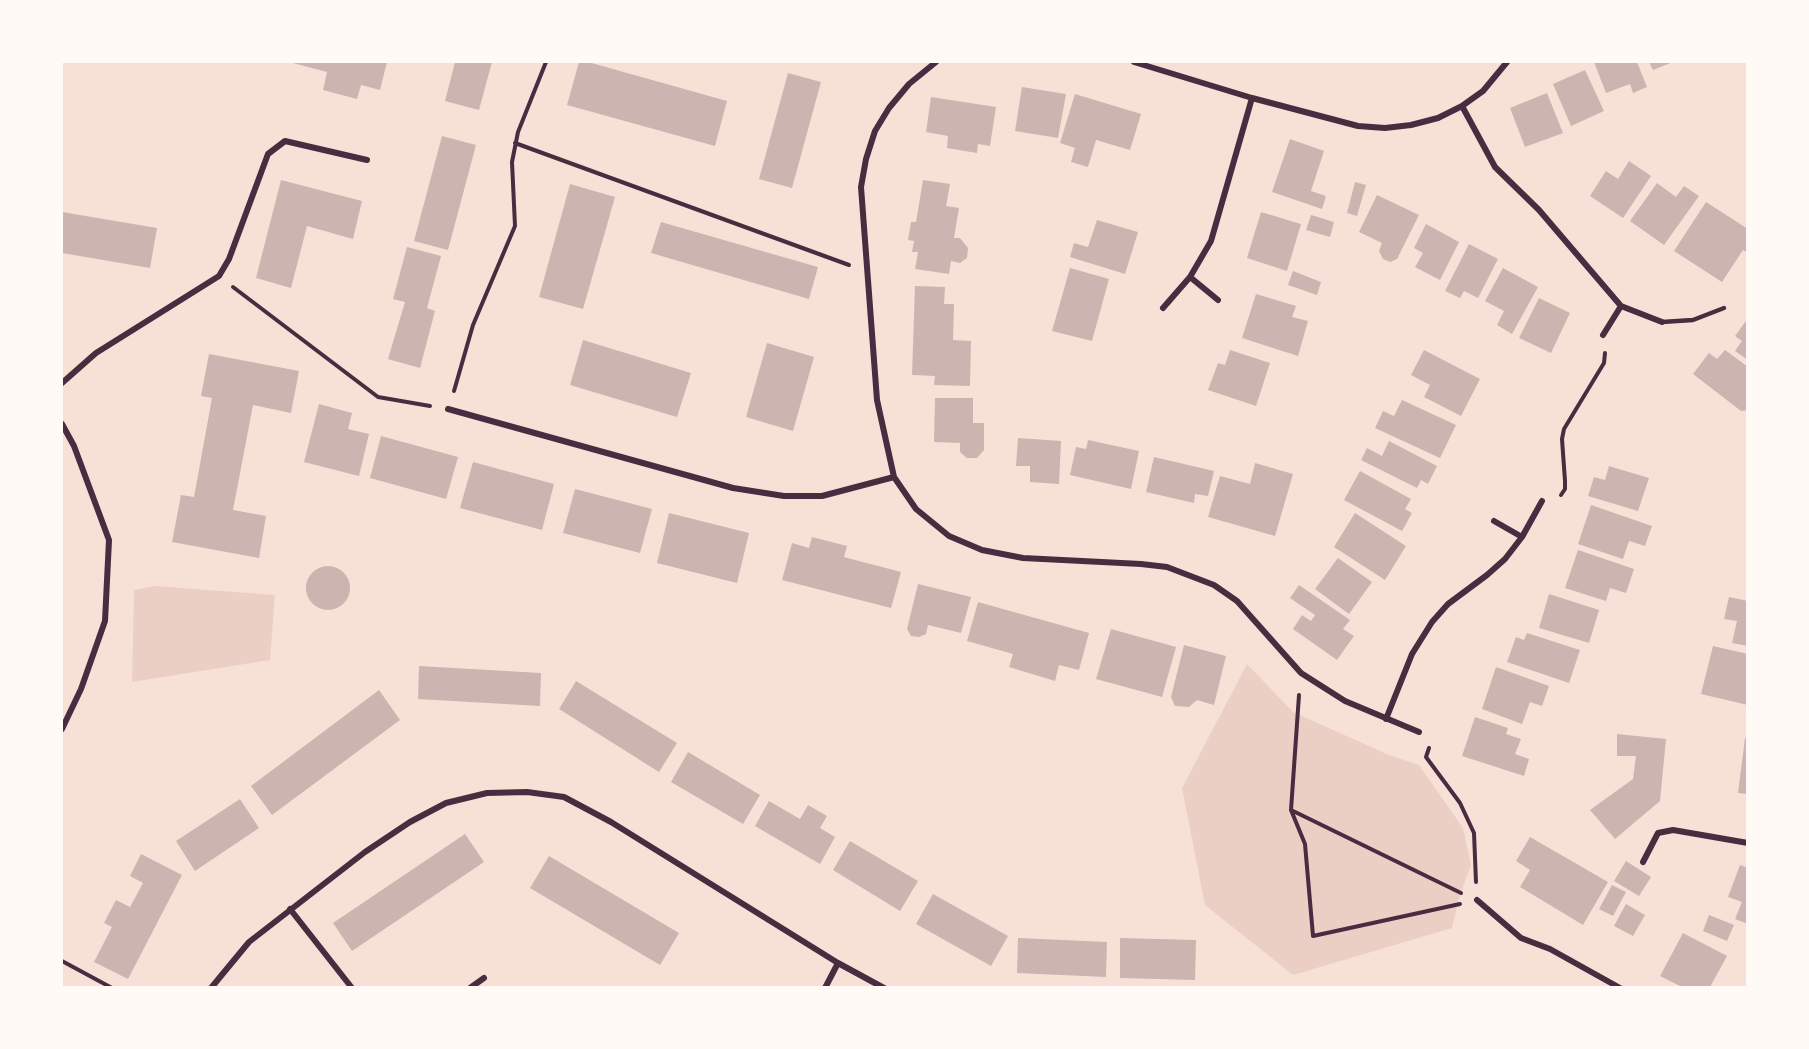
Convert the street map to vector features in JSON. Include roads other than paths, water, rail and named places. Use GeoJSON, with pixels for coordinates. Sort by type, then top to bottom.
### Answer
{"type":"FeatureCollection","features":[{"type":"Feature","properties":{"kind":"street"},"geometry":{"type":"LineString","coordinates":[[936,62],[909,84],[889,108],[875,130],[866,159],[861,187],[877,400],[894,477],[916,508],[949,536],[982,550],[1023,558],[1167,567],[1214,585],[1237,601],[1300,673],[1345,701],[1419,732]]}},
{"type":"Feature","properties":{"kind":"street"},"geometry":{"type":"LineString","coordinates":[[1134,62],[1251,98],[1358,126],[1385,128],[1412,125],[1438,118],[1462,106],[1483,91],[1507,62]]}},
{"type":"Feature","properties":{"kind":"street"},"geometry":{"type":"LineString","coordinates":[[1163,308],[1190,277],[1211,241],[1251,98]]}},
{"type":"Feature","properties":{"kind":"street"},"geometry":{"type":"LineString","coordinates":[[1462,106],[1495,167],[1539,210],[1621,306],[1662,322]]}},
{"type":"Feature","properties":{"kind":"street"},"geometry":{"type":"LineString","coordinates":[[62,383],[96,353],[219,276],[229,259],[268,154],[285,141],[368,160]]}},
{"type":"Feature","properties":{"kind":"street"},"geometry":{"type":"LineString","coordinates":[[1190,277],[1218,300]]}},
{"type":"Feature","properties":{"kind":"street"},"geometry":{"type":"LineString","coordinates":[[1603,335],[1621,306]]}},
{"type":"Feature","properties":{"kind":"street"},"geometry":{"type":"LineString","coordinates":[[448,409],[733,488],[784,496],[822,496],[894,477]]}},
{"type":"Feature","properties":{"kind":"street"},"geometry":{"type":"LineString","coordinates":[[62,424],[74,446],[109,540],[105,621],[81,689],[62,729]]}},
{"type":"Feature","properties":{"kind":"street"},"geometry":{"type":"LineString","coordinates":[[1386,719],[1412,654],[1432,622],[1448,604],[1505,559],[1522,537],[1542,501]]}},
{"type":"Feature","properties":{"kind":"street"},"geometry":{"type":"LineString","coordinates":[[1494,521],[1522,537]]}},
{"type":"Feature","properties":{"kind":"street"},"geometry":{"type":"LineString","coordinates":[[211,987],[249,942],[374,846],[410,822],[446,803],[486,793],[527,792],[564,797],[611,822],[838,963],[884,987]]}},
{"type":"Feature","properties":{"kind":"street"},"geometry":{"type":"LineString","coordinates":[[1643,862],[1658,834],[1673,830],[1748,843]]}},
{"type":"Feature","properties":{"kind":"street"},"geometry":{"type":"LineString","coordinates":[[1477,900],[1521,938],[1550,949],[1620,987]]}},
{"type":"Feature","properties":{"kind":"street"},"geometry":{"type":"LineString","coordinates":[[290,909],[352,987]]}},
{"type":"Feature","properties":{"kind":"street"},"geometry":{"type":"LineString","coordinates":[[825,987],[838,963]]}},
{"type":"Feature","properties":{"kind":"street"},"geometry":{"type":"LineString","coordinates":[[470,987],[484,978]]}},
{"type":"Feature","properties":{"kind":"lane"},"geometry":{"type":"LineString","coordinates":[[1662,322],[1693,320],[1724,308]]}}]}
